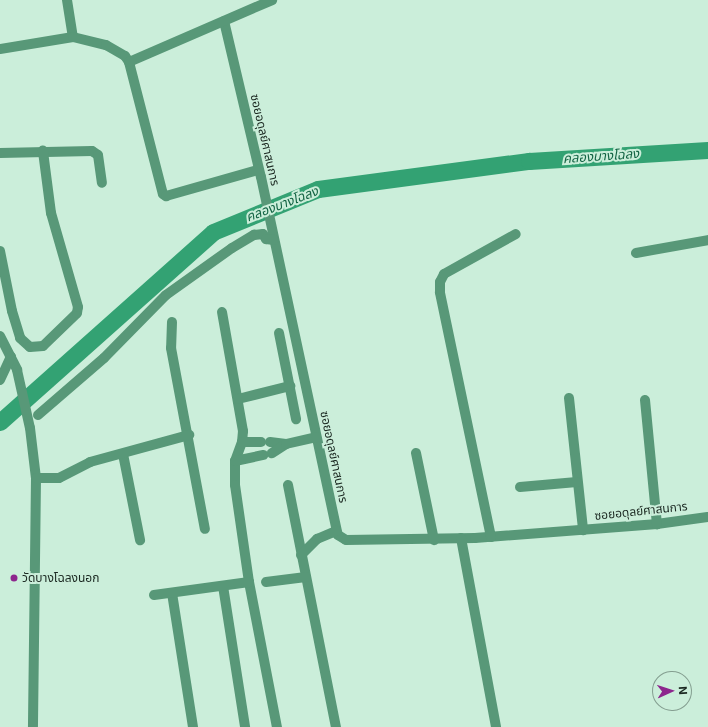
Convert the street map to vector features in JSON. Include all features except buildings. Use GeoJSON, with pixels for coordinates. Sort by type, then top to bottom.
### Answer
{"type":"FeatureCollection","features":[{"type":"Feature","properties":{"kind":"street"},"geometry":{"type":"LineString","coordinates":[[67,0],[73,37]]}},
{"type":"Feature","properties":{"kind":"street"},"geometry":{"type":"LineString","coordinates":[[129,62],[272,0]]}},
{"type":"Feature","properties":{"kind":"street","name":"ซอยอดุลย์ศาสนการ"},"geometry":{"type":"LineString","coordinates":[[224,21],[274,238],[336,531],[346,540],[434,540],[657,524],[708,517]]}},
{"type":"Feature","properties":{"kind":"street"},"geometry":{"type":"LineString","coordinates":[[0,49],[73,37],[112,48],[129,62],[163,194],[170,195],[259,174]]}},
{"type":"Feature","properties":{"kind":"street"},"geometry":{"type":"LineString","coordinates":[[0,251],[12,311],[20,338],[30,347],[43,346],[77,313],[78,307],[51,213],[43,151]]}},
{"type":"Feature","properties":{"kind":"street"},"geometry":{"type":"LineString","coordinates":[[0,153],[92,151],[98,155],[102,183]]}},
{"type":"Feature","properties":{"kind":"street"},"geometry":{"type":"LineString","coordinates":[[38,416],[104,358],[166,295],[232,248],[254,236],[263,234],[266,239],[274,238]]}},
{"type":"Feature","properties":{"kind":"street"},"geometry":{"type":"LineString","coordinates":[[491,537],[440,292],[440,282],[444,274],[516,234]]}},
{"type":"Feature","properties":{"kind":"street"},"geometry":{"type":"LineString","coordinates":[[636,253],[708,240]]}},
{"type":"Feature","properties":{"kind":"street"},"geometry":{"type":"LineString","coordinates":[[222,312],[238,399],[242,442],[235,461],[235,485],[249,582],[277,727]]}},
{"type":"Feature","properties":{"kind":"street"},"geometry":{"type":"LineString","coordinates":[[172,322],[171,348],[189,436],[205,529]]}},
{"type":"Feature","properties":{"kind":"street"},"geometry":{"type":"LineString","coordinates":[[280,333],[296,419]]}},
{"type":"Feature","properties":{"kind":"street"},"geometry":{"type":"LineString","coordinates":[[0,336],[17,370],[33,444],[36,478],[32,727]]}},
{"type":"Feature","properties":{"kind":"street"},"geometry":{"type":"LineString","coordinates":[[0,380],[11,356]]}},
{"type":"Feature","properties":{"kind":"street"},"geometry":{"type":"LineString","coordinates":[[238,399],[290,386]]}},
{"type":"Feature","properties":{"kind":"street"},"geometry":{"type":"LineString","coordinates":[[569,398],[583,530]]}},
{"type":"Feature","properties":{"kind":"street"},"geometry":{"type":"LineString","coordinates":[[645,400],[657,524]]}},
{"type":"Feature","properties":{"kind":"street"},"geometry":{"type":"LineString","coordinates":[[36,478],[59,478],[90,462],[189,436]]}},
{"type":"Feature","properties":{"kind":"street"},"geometry":{"type":"LineString","coordinates":[[235,461],[268,454],[286,444],[316,437]]}},
{"type":"Feature","properties":{"kind":"street"},"geometry":{"type":"LineString","coordinates":[[242,442],[286,444]]}},
{"type":"Feature","properties":{"kind":"street"},"geometry":{"type":"LineString","coordinates":[[416,452],[434,540]]}},
{"type":"Feature","properties":{"kind":"street"},"geometry":{"type":"LineString","coordinates":[[123,454],[140,540]]}},
{"type":"Feature","properties":{"kind":"street"},"geometry":{"type":"LineString","coordinates":[[520,487],[577,482]]}},
{"type":"Feature","properties":{"kind":"street"},"geometry":{"type":"LineString","coordinates":[[288,485],[336,727]]}},
{"type":"Feature","properties":{"kind":"street"},"geometry":{"type":"LineString","coordinates":[[301,555],[317,539],[336,531]]}},
{"type":"Feature","properties":{"kind":"street"},"geometry":{"type":"LineString","coordinates":[[461,538],[496,727]]}},
{"type":"Feature","properties":{"kind":"street"},"geometry":{"type":"LineString","coordinates":[[266,582],[306,577]]}},
{"type":"Feature","properties":{"kind":"street"},"geometry":{"type":"LineString","coordinates":[[154,595],[249,582]]}},
{"type":"Feature","properties":{"kind":"street"},"geometry":{"type":"LineString","coordinates":[[223,586],[245,727]]}},
{"type":"Feature","properties":{"kind":"street"},"geometry":{"type":"LineString","coordinates":[[172,593],[193,727]]}},
{"type":"Feature","properties":{"kind":"waterway","name":"คลองบางโฉลง"},"geometry":{"type":"LineString","coordinates":[[0,422],[213,232],[318,189],[529,161],[708,150]]}},
{"type":"Feature","properties":{"kind":"place","name":"วัดบางโฉลงนอก"},"geometry":{"type":"Point","coordinates":[14,578]}}]}
